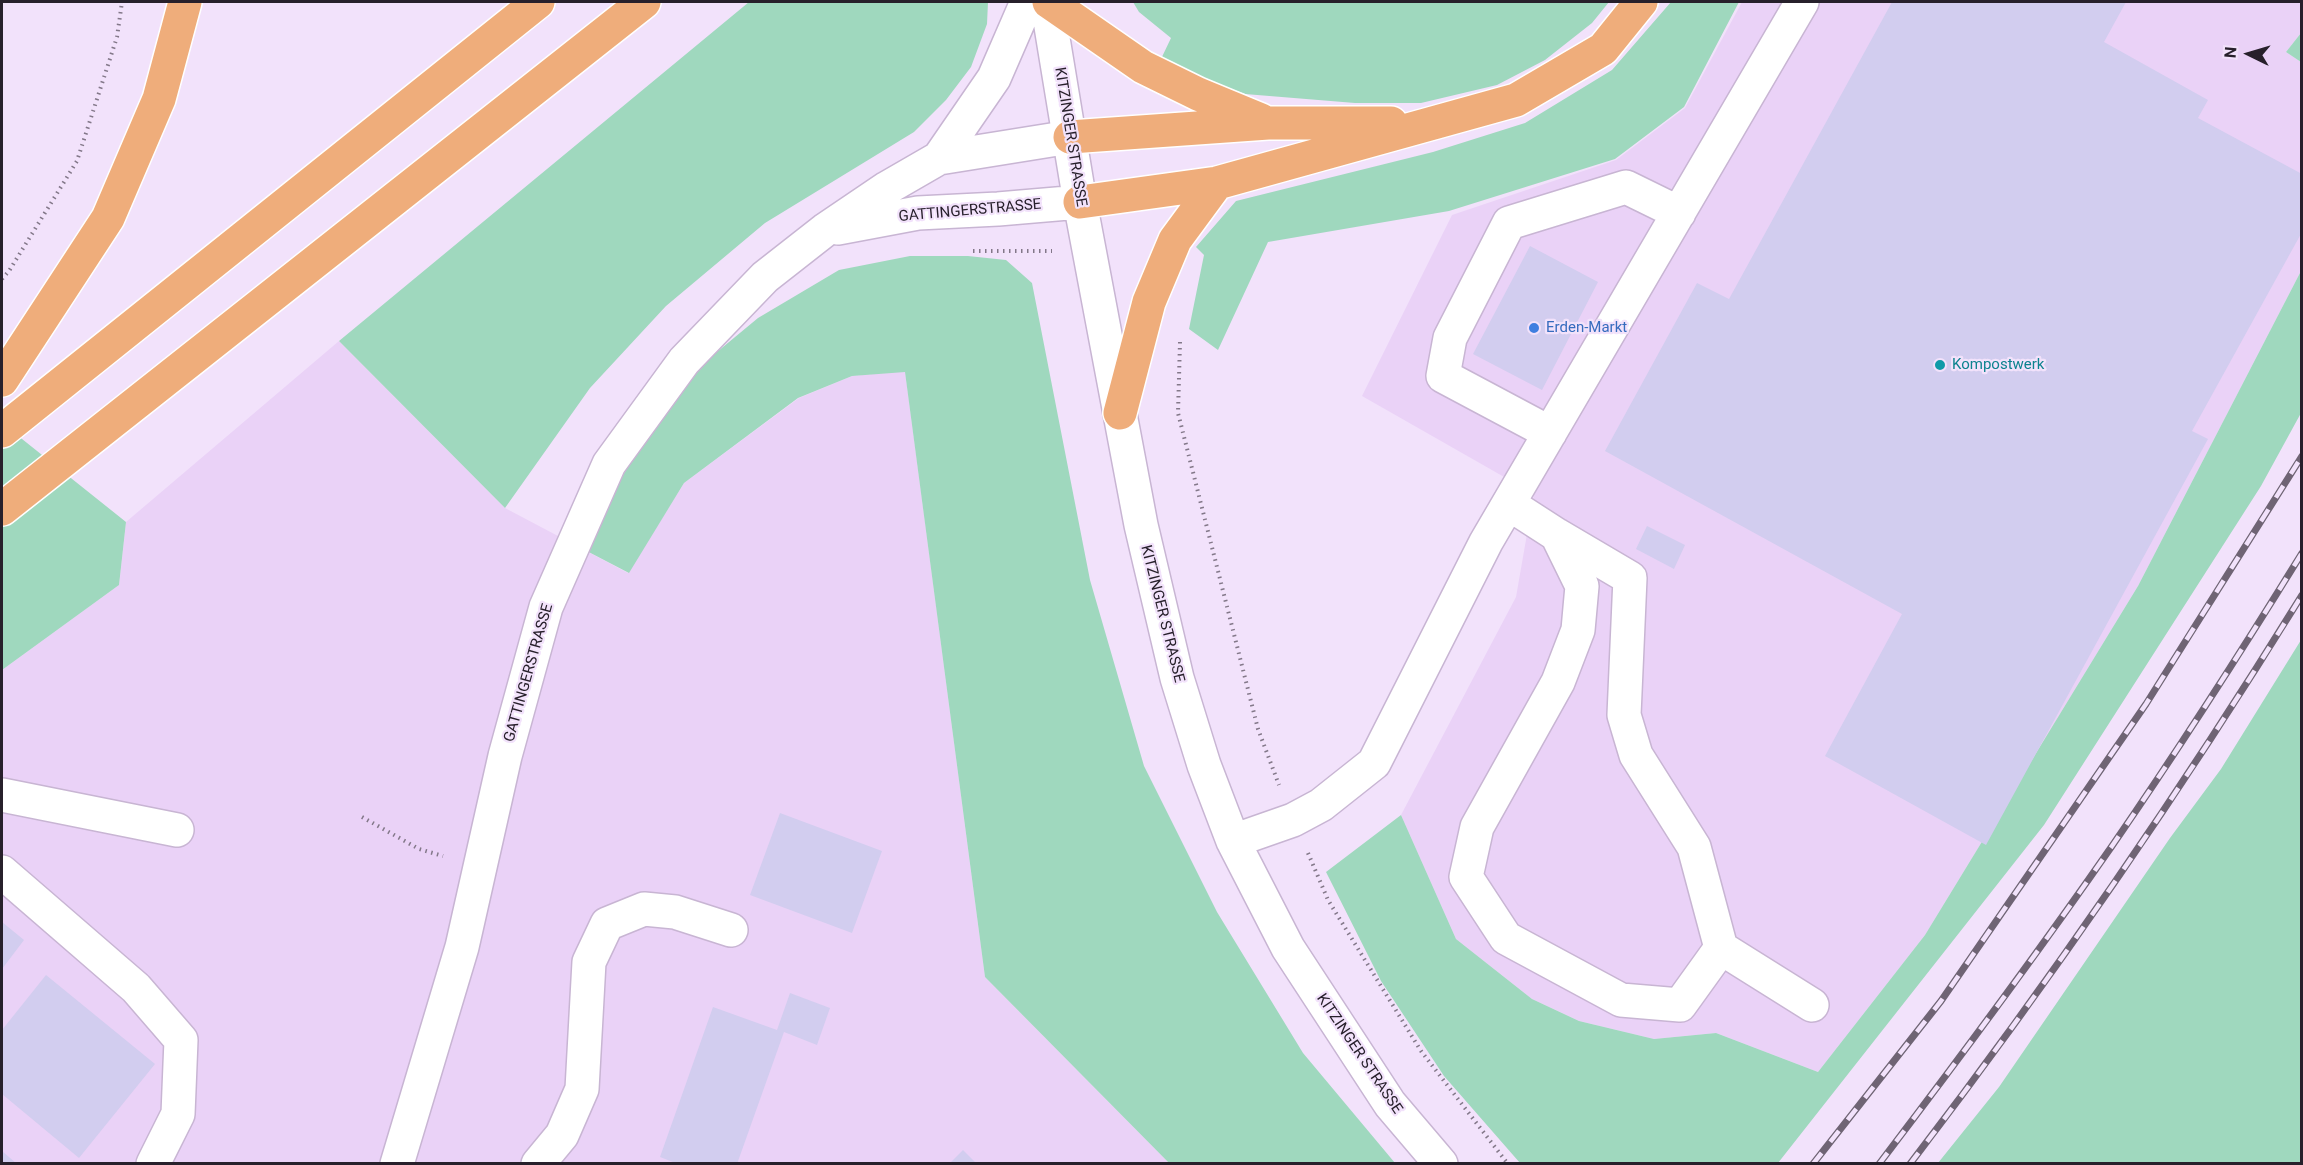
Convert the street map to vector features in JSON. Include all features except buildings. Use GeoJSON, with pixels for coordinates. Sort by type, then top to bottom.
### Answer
{"type":"FeatureCollection","features":[{"type":"Feature","properties":{"kind":"highway"},"geometry":{"type":"LineString","coordinates":[[2,380],[108,218],[159,99],[184,2]]}},
{"type":"Feature","properties":{"kind":"highway"},"geometry":{"type":"LineString","coordinates":[[2,431],[538,2]]}},
{"type":"Feature","properties":{"kind":"highway"},"geometry":{"type":"LineString","coordinates":[[2,509],[644,2]]}},
{"type":"Feature","properties":{"kind":"highway"},"geometry":{"type":"LineString","coordinates":[[1048,2],[1143,67],[1198,94],[1268,123]]}},
{"type":"Feature","properties":{"kind":"highway"},"geometry":{"type":"LineString","coordinates":[[1080,201],[1217,183],[1516,100],[1603,49],[1641,2]]}},
{"type":"Feature","properties":{"kind":"highway"},"geometry":{"type":"LineString","coordinates":[[1070,137],[1268,123],[1432,123]]}},
{"type":"Feature","properties":{"kind":"highway"},"geometry":{"type":"LineString","coordinates":[[1120,413],[1149,302],[1175,240],[1217,183]]}},
{"type":"Feature","properties":{"kind":"street"},"geometry":{"type":"LineString","coordinates":[[939,158],[994,78],[1027,2]]}},
{"type":"Feature","properties":{"kind":"street","name":"KITZINGER STRASSE"},"geometry":{"type":"LineString","coordinates":[[1048,2],[1080,201],[1141,525],[1177,678],[1204,765],[1233,841],[1288,948],[1390,1104],[1441,1164]]}},
{"type":"Feature","properties":{"kind":"street"},"geometry":{"type":"LineString","coordinates":[[1233,841],[1293,820],[1321,805],[1374,763],[1486,542],[1802,2]]}},
{"type":"Feature","properties":{"kind":"street","name":"GATTINGERSTRASSE"},"geometry":{"type":"LineString","coordinates":[[397,1164],[462,947],[505,756],[546,607],[609,464],[684,361],[765,277],[825,230],[887,188],[939,158],[1070,137]]}},
{"type":"Feature","properties":{"kind":"street"},"geometry":{"type":"LineString","coordinates":[[1550,433],[1443,376],[1450,338],[1509,223],[1626,187],[1679,213]]}},
{"type":"Feature","properties":{"kind":"street","name":"GATTINGERSTRASSE"},"geometry":{"type":"LineString","coordinates":[[825,230],[918,213],[999,209],[1080,201]]}},
{"type":"Feature","properties":{"kind":"street"},"geometry":{"type":"LineString","coordinates":[[1509,504],[1630,578],[1624,715],[1636,755],[1694,847],[1721,948],[1812,1005]]}},
{"type":"Feature","properties":{"kind":"street"},"geometry":{"type":"LineString","coordinates":[[1557,535],[1582,586],[1578,630],[1558,682],[1477,827],[1466,877],[1506,938],[1621,1000],[1680,1005],[1721,948]]}},
{"type":"Feature","properties":{"kind":"street"},"geometry":{"type":"LineString","coordinates":[[2,795],[177,830]]}},
{"type":"Feature","properties":{"kind":"street"},"geometry":{"type":"LineString","coordinates":[[2,872],[136,988],[181,1040],[178,1114],[153,1164]]}},
{"type":"Feature","properties":{"kind":"street"},"geometry":{"type":"LineString","coordinates":[[538,1164],[562,1135],[582,1089],[589,962],[607,924],[644,909],[675,912],[731,930]]}},
{"type":"Feature","properties":{"kind":"path"},"geometry":{"type":"LineString","coordinates":[[2,279],[77,161],[117,37],[122,2]]}},
{"type":"Feature","properties":{"kind":"path"},"geometry":{"type":"LineString","coordinates":[[967,251],[1089,251]]}},
{"type":"Feature","properties":{"kind":"path"},"geometry":{"type":"LineString","coordinates":[[1180,334],[1178,414],[1258,729],[1293,820],[1328,900],[1420,1051],[1508,1164]]}},
{"type":"Feature","properties":{"kind":"path"},"geometry":{"type":"LineString","coordinates":[[362,817],[419,849],[479,865]]}},
{"type":"Feature","properties":{"kind":"shaded area"},"geometry":{"type":"Polygon","coordinates":[[[1742,2],[2301,2],[2301,33],[2286,52],[2301,62],[2301,271],[2138,586],[1925,935],[1818,1072],[1716,1033],[1654,1039],[1579,1021],[1532,999],[1456,939],[1401,815],[1516,597],[1534,494],[1362,396],[1452,215],[1616,160],[1685,108],[1742,2]]]}},
{"type":"Feature","properties":{"kind":"shaded area"},"geometry":{"type":"Polygon","coordinates":[[[339,341],[505,508],[628,573],[684,483],[799,398],[852,376],[905,371],[985,977],[1169,1163],[2,1163],[2,670],[119,585],[126,522],[339,341]]]}},
{"type":"Feature","properties":{"kind":"green space"},"geometry":{"type":"Polygon","coordinates":[[[749,2],[988,2],[987,24],[971,67],[946,100],[914,132],[765,223],[666,306],[590,388],[505,508],[339,341],[749,2]]]}},
{"type":"Feature","properties":{"kind":"green space"},"geometry":{"type":"Polygon","coordinates":[[[1133,2],[1609,2],[1592,23],[1545,60],[1497,85],[1421,103],[1355,103],[1245,94],[1188,73],[1161,59],[1171,38],[1139,12],[1133,2]]]}},
{"type":"Feature","properties":{"kind":"green space"},"geometry":{"type":"Polygon","coordinates":[[[1671,2],[1739,2],[1684,107],[1615,159],[1449,211],[1268,242],[1218,350],[1189,329],[1204,255],[1196,247],[1236,201],[1433,152],[1525,123],[1612,70],[1671,2]]]}},
{"type":"Feature","properties":{"kind":"green space"},"geometry":{"type":"Polygon","coordinates":[[[2301,33],[2301,62],[2286,52],[2301,33]]]}},
{"type":"Feature","properties":{"kind":"green space"},"geometry":{"type":"Polygon","coordinates":[[[910,256],[968,256],[1006,260],[1032,283],[1090,580],[1144,766],[1217,912],[1303,1053],[1395,1163],[1169,1163],[985,977],[905,372],[852,376],[798,398],[684,483],[629,573],[581,548],[630,463],[694,371],[758,318],[839,270],[910,256]]]}},
{"type":"Feature","properties":{"kind":"green space"},"geometry":{"type":"Polygon","coordinates":[[[2301,271],[2301,413],[2261,486],[2044,825],[1778,1163],[1520,1163],[1444,1076],[1381,981],[1326,872],[1401,815],[1456,939],[1532,999],[1579,1021],[1654,1039],[1716,1033],[1818,1072],[1925,935],[2138,586],[2301,271]]]}},
{"type":"Feature","properties":{"kind":"green space"},"geometry":{"type":"Polygon","coordinates":[[[2,423],[126,522],[119,585],[2,670],[2,423]]]}},
{"type":"Feature","properties":{"kind":"green space"},"geometry":{"type":"Polygon","coordinates":[[[2301,640],[2301,1163],[1938,1163],[1999,1087],[2170,838],[2221,769],[2301,640]]]}},
{"type":"Feature","properties":{"kind":"railway"},"geometry":{"type":"LineString","coordinates":[[1813,1164],[1941,1001],[2146,704],[2302,456]]}},
{"type":"Feature","properties":{"kind":"railway"},"geometry":{"type":"LineString","coordinates":[[1879,1164],[1997,1006],[2112,846],[2209,701],[2302,553]]}},
{"type":"Feature","properties":{"kind":"railway"},"geometry":{"type":"LineString","coordinates":[[1910,1164],[2064,955],[2162,813],[2302,595]]}},
{"type":"Feature","properties":{"kind":"place","name":"Erden-Markt"},"geometry":{"type":"Point","coordinates":[1534,328]}},
{"type":"Feature","properties":{"kind":"place","name":"Kompostwerk"},"geometry":{"type":"Point","coordinates":[1940,365]}}]}
